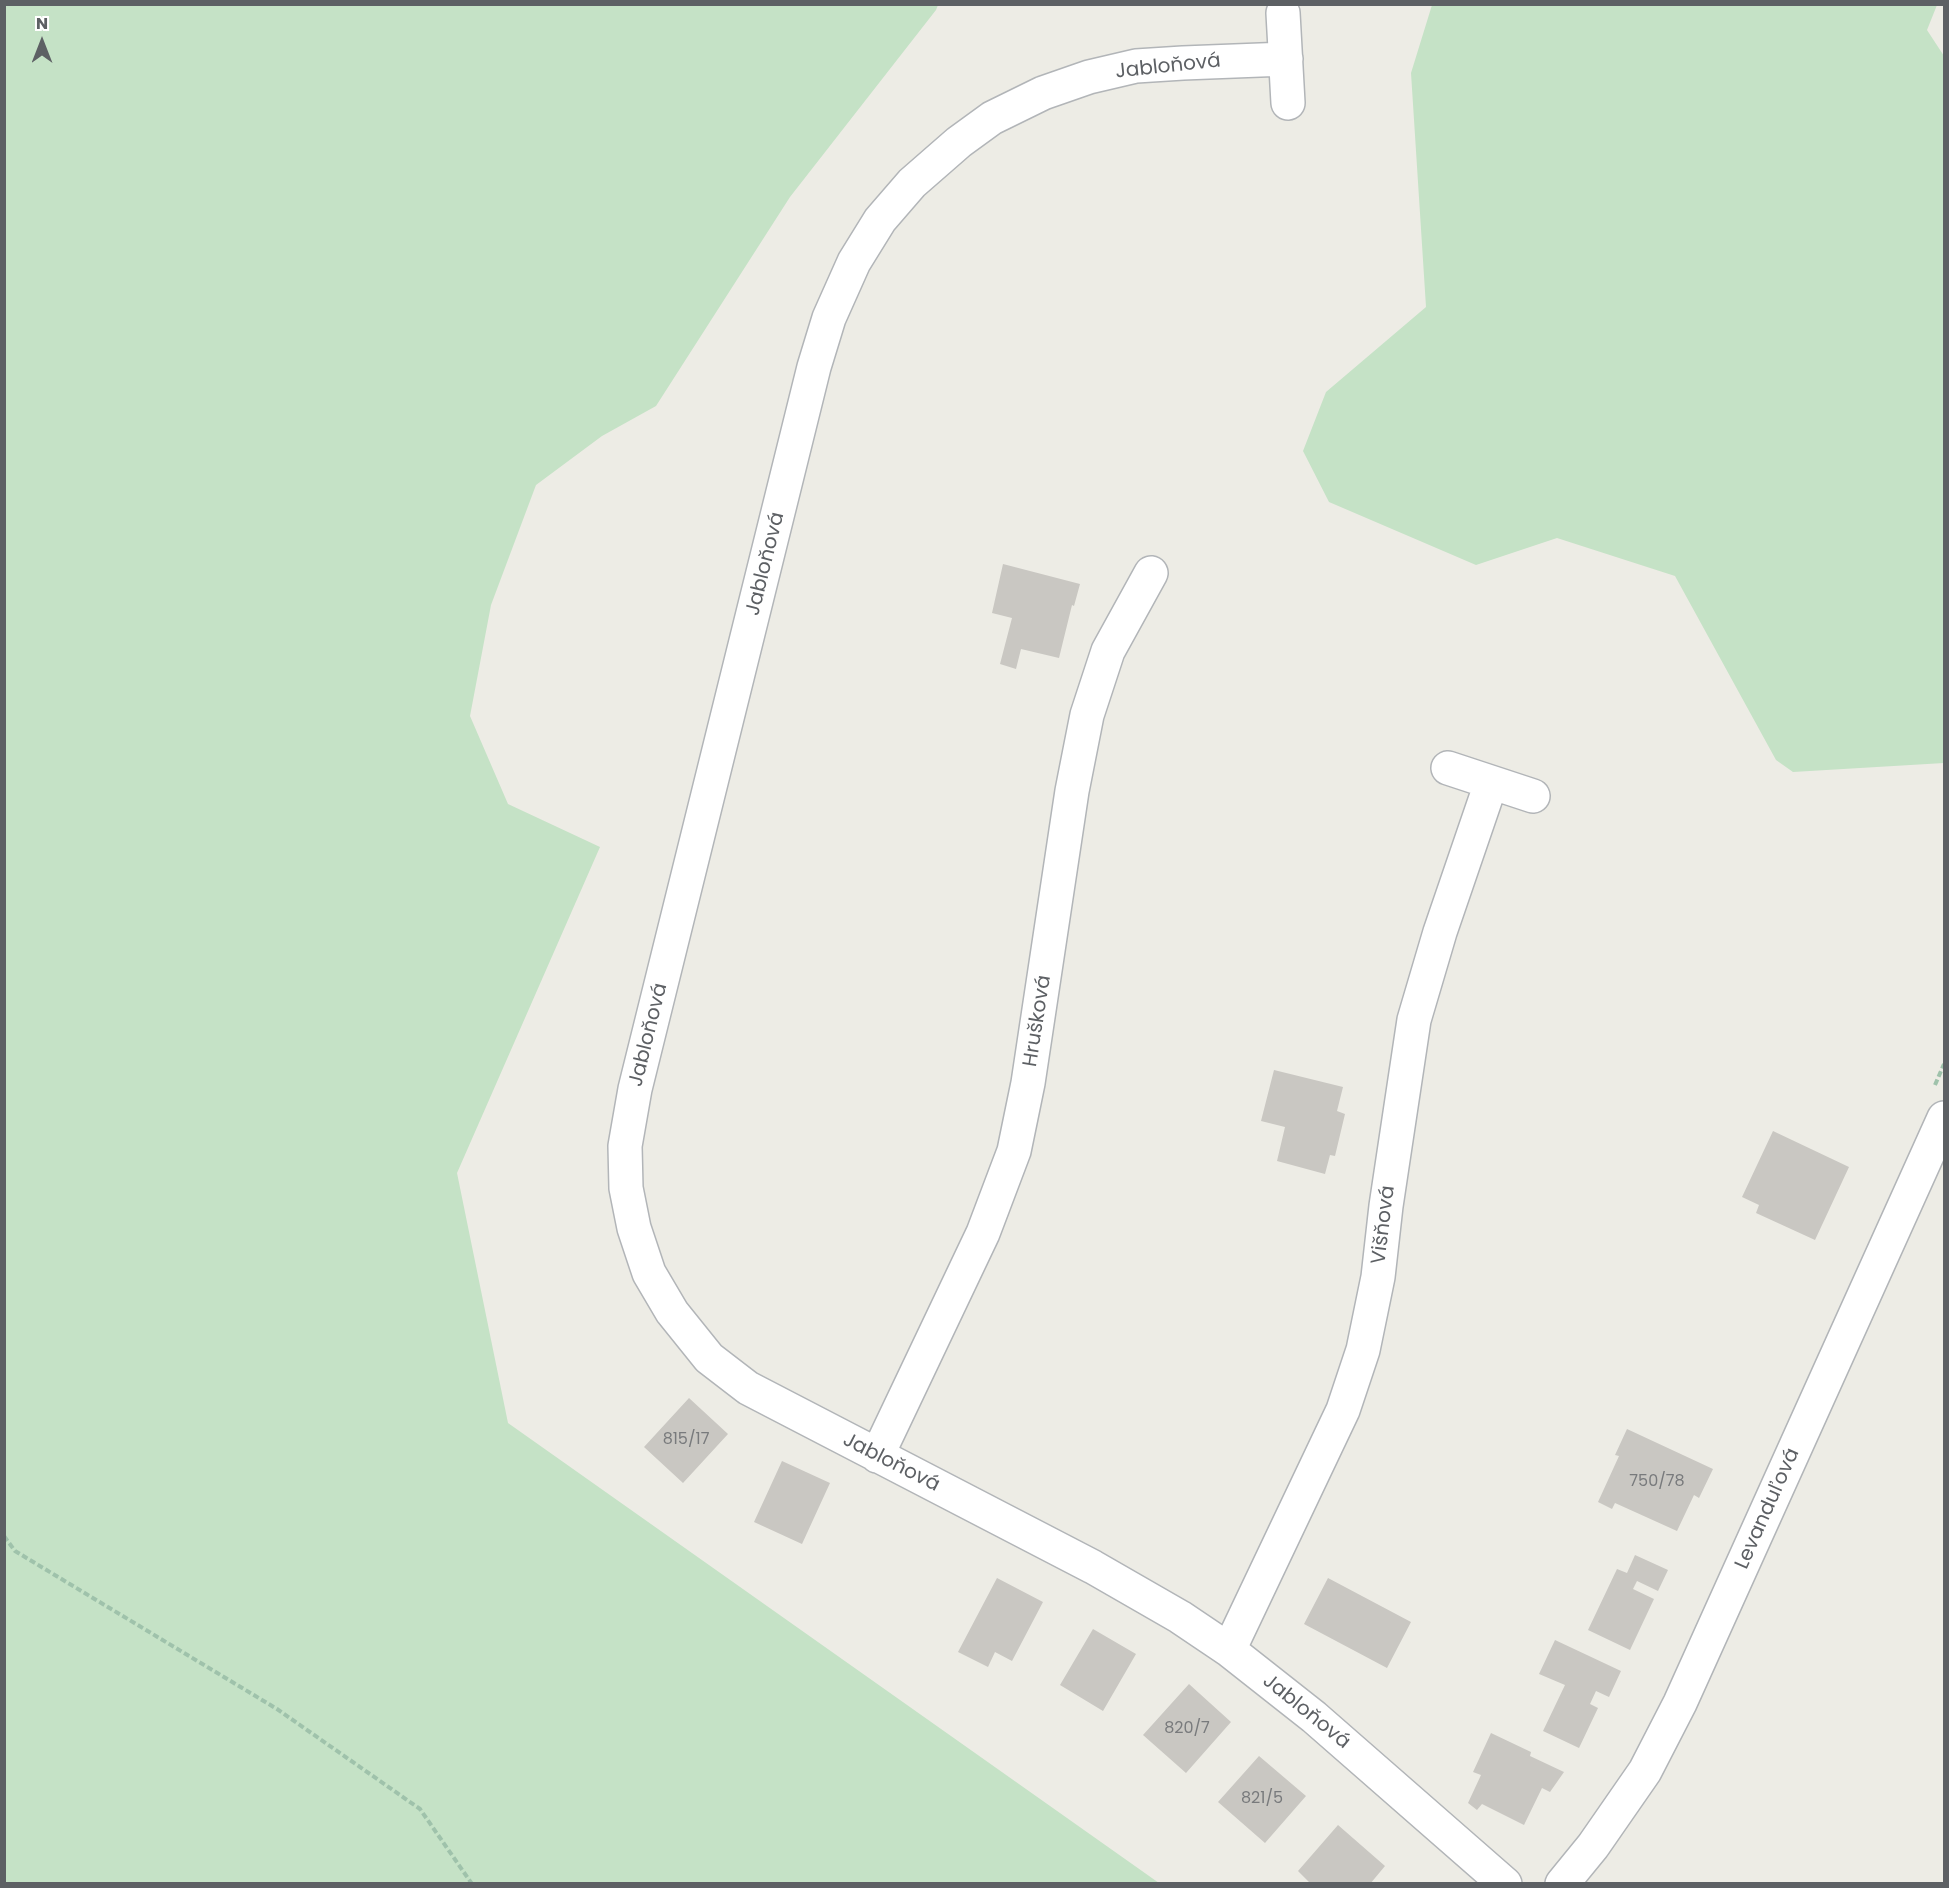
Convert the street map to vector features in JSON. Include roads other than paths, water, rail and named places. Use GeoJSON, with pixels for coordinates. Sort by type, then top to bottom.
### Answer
{"type":"FeatureCollection","features":[{"type":"Feature","properties":{"kind":"street"},"geometry":{"type":"LineString","coordinates":[[1283,13],[1288,103]]}},
{"type":"Feature","properties":{"kind":"street","name":"Jabloňová"},"geometry":{"type":"LineString","coordinates":[[1286,59],[1136,66],[1089,77],[1043,93],[992,118],[959,141],[912,183],[880,220],[854,262],[829,318],[814,367],[635,1089],[625,1146],[626,1188],[634,1228],[649,1273],[672,1312],[709,1358],[748,1388],[1093,1567],[1180,1617],[1229,1650],[1314,1718],[1505,1884]]}},
{"type":"Feature","properties":{"kind":"street","name":"Hrušková"},"geometry":{"type":"LineString","coordinates":[[877,1456],[983,1233],[1014,1151],[1028,1083],[1072,791],[1088,716],[1108,651],[1151,573]]}},
{"type":"Feature","properties":{"kind":"street"},"geometry":{"type":"LineString","coordinates":[[1448,768],[1533,796]]}},
{"type":"Feature","properties":{"kind":"street","name":"Višňová"},"geometry":{"type":"LineString","coordinates":[[1229,1650],[1343,1410],[1363,1350],[1378,1277],[1386,1206],[1414,1020],[1440,932],[1491,783]]}},
{"type":"Feature","properties":{"kind":"street","name":"Levanduľová"},"geometry":{"type":"LineString","coordinates":[[1562,1884],[1593,1846],[1645,1771],[1680,1703],[1944,1118]]}}]}
